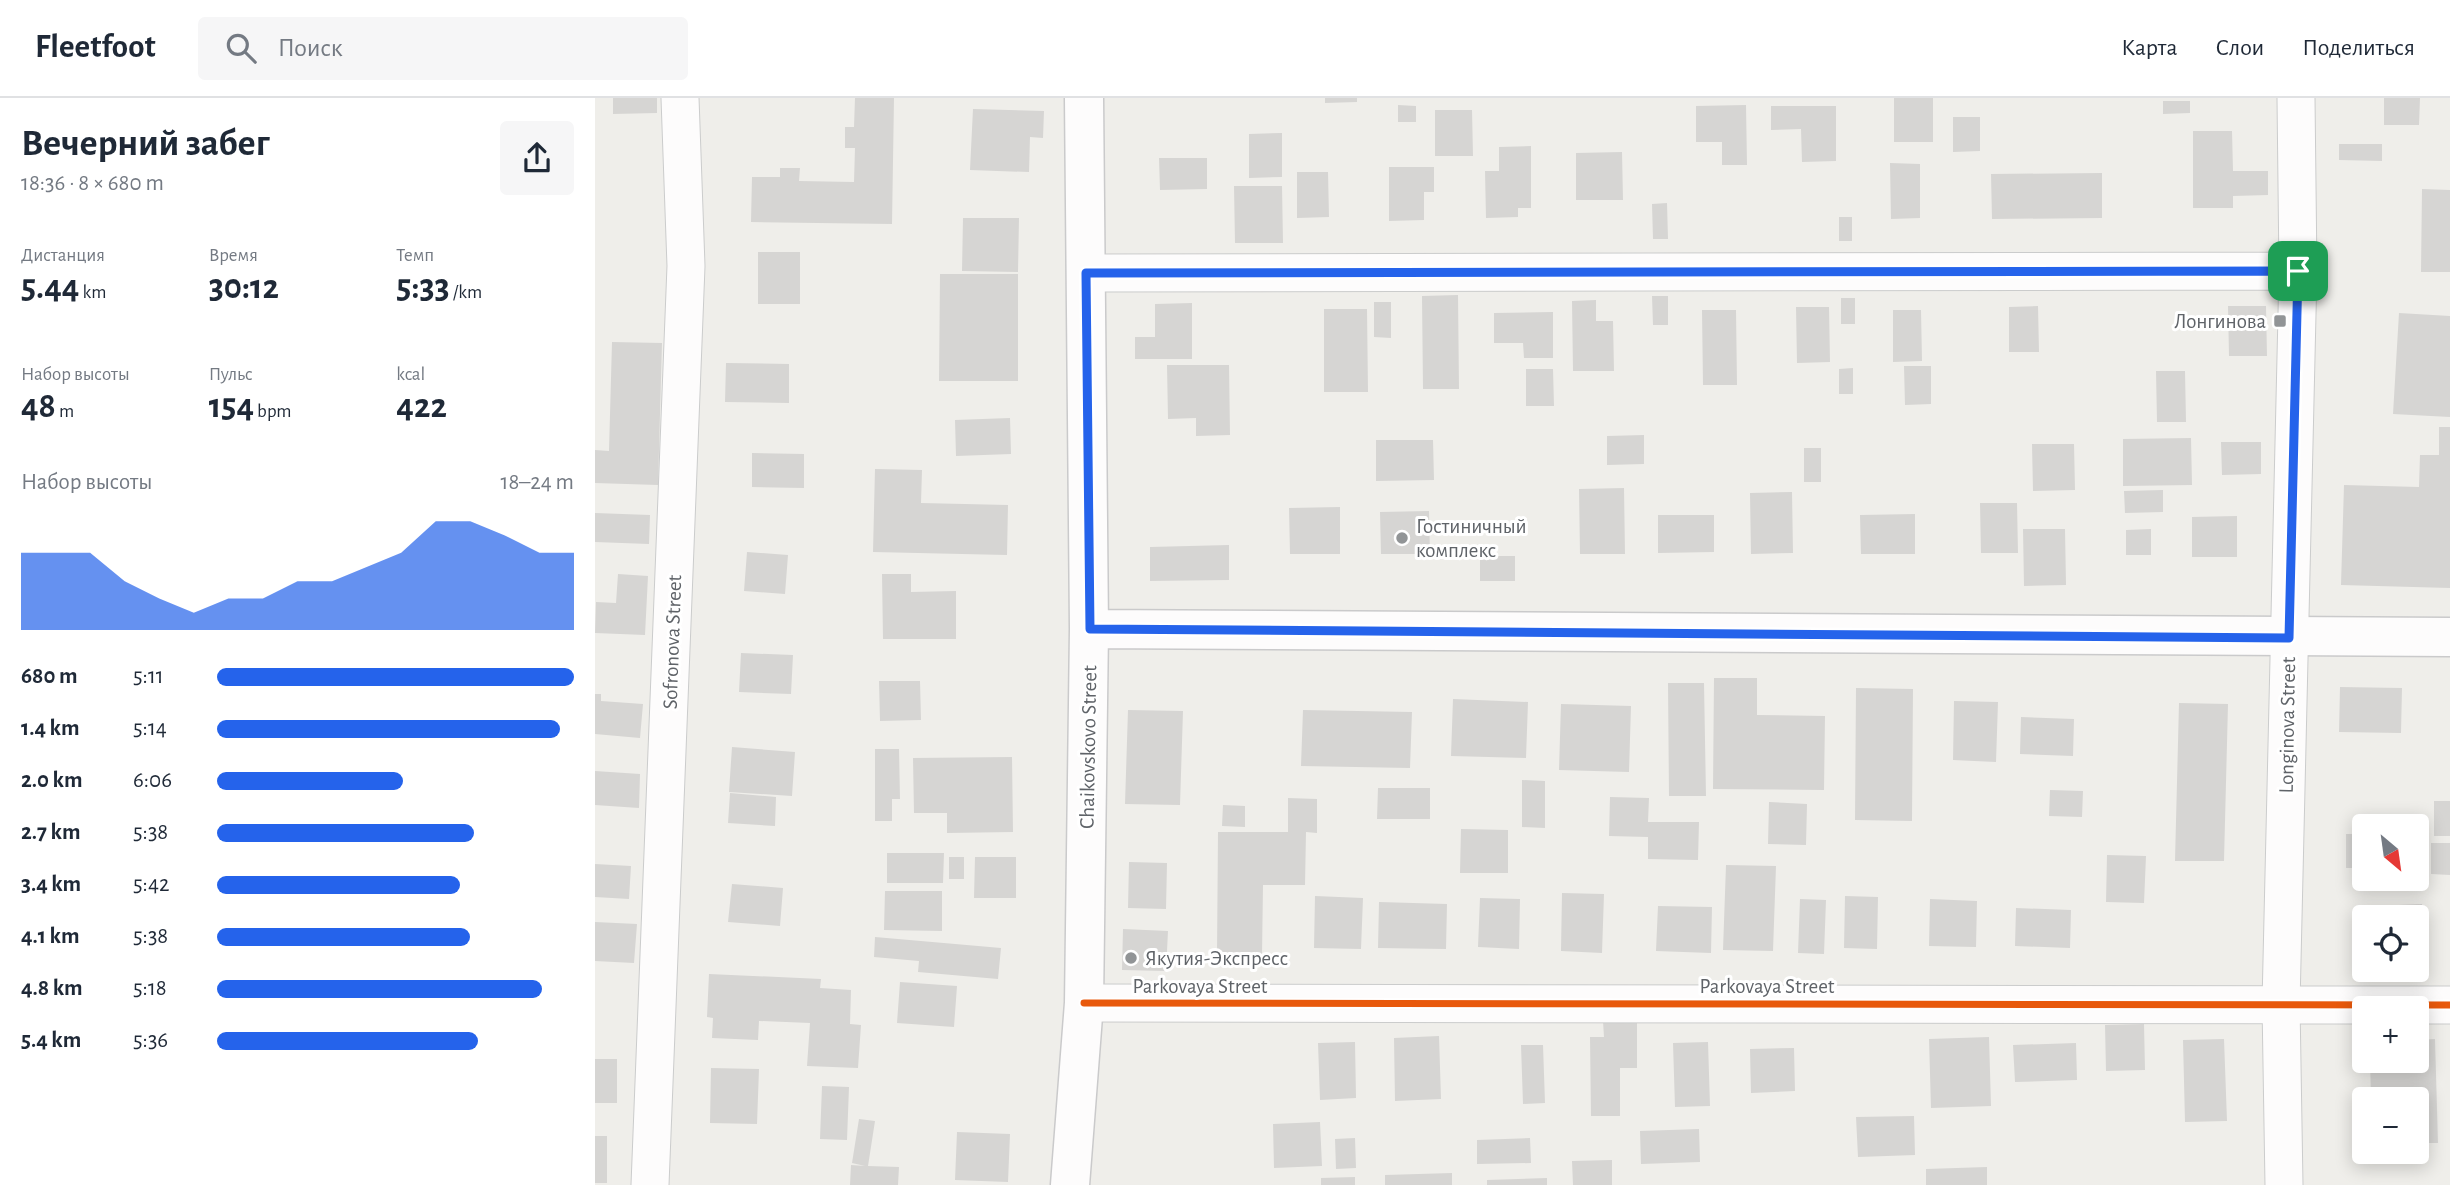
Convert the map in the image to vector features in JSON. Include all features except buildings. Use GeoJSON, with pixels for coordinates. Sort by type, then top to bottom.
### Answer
{"type":"FeatureCollection","features":[{"type":"Feature","properties":{"kind":"main road","name":"Chaikovskovo Street"},"geometry":{"type":"LineString","coordinates":[[1070,1185],[1084,1003],[1090,629],[1084,98]]}},
{"type":"Feature","properties":{"kind":"main road"},"geometry":{"type":"LineString","coordinates":[[1090,629],[2450,637]]}},
{"type":"Feature","properties":{"kind":"street","name":"Sofronova Street"},"geometry":{"type":"LineString","coordinates":[[650,1185],[686,266],[680,98]]}},
{"type":"Feature","properties":{"kind":"street","name":"Longinova Street"},"geometry":{"type":"LineString","coordinates":[[2284,1185],[2281,1004],[2298,271],[2296,98]]}},
{"type":"Feature","properties":{"kind":"street"},"geometry":{"type":"LineString","coordinates":[[1086,273],[2298,271]]}},
{"type":"Feature","properties":{"kind":"street","name":"Parkovaya Street"},"geometry":{"type":"LineString","coordinates":[[1084,1003],[2450,1005]]}},
{"type":"Feature","properties":{"kind":"cycle path"},"geometry":{"type":"LineString","coordinates":[[1086,273],[2298,271]]}},
{"type":"Feature","properties":{"kind":"cycle path"},"geometry":{"type":"LineString","coordinates":[[1084,1003],[2450,1005]]}},
{"type":"Feature","properties":{"kind":"place","name":"Лонгинова"},"geometry":{"type":"Point","coordinates":[2280,321]}},
{"type":"Feature","properties":{"kind":"place","name":"Гостиничный комплекс"},"geometry":{"type":"Point","coordinates":[1402,538]}},
{"type":"Feature","properties":{"kind":"place","name":"Якутия-Экспресс"},"geometry":{"type":"Point","coordinates":[1131,958]}},
{"type":"Feature","properties":{"kind":"route"},"geometry":{"type":"LineString","coordinates":[[2298,271],[2289,638],[1090,629],[1086,273],[2298,271]]}}]}
